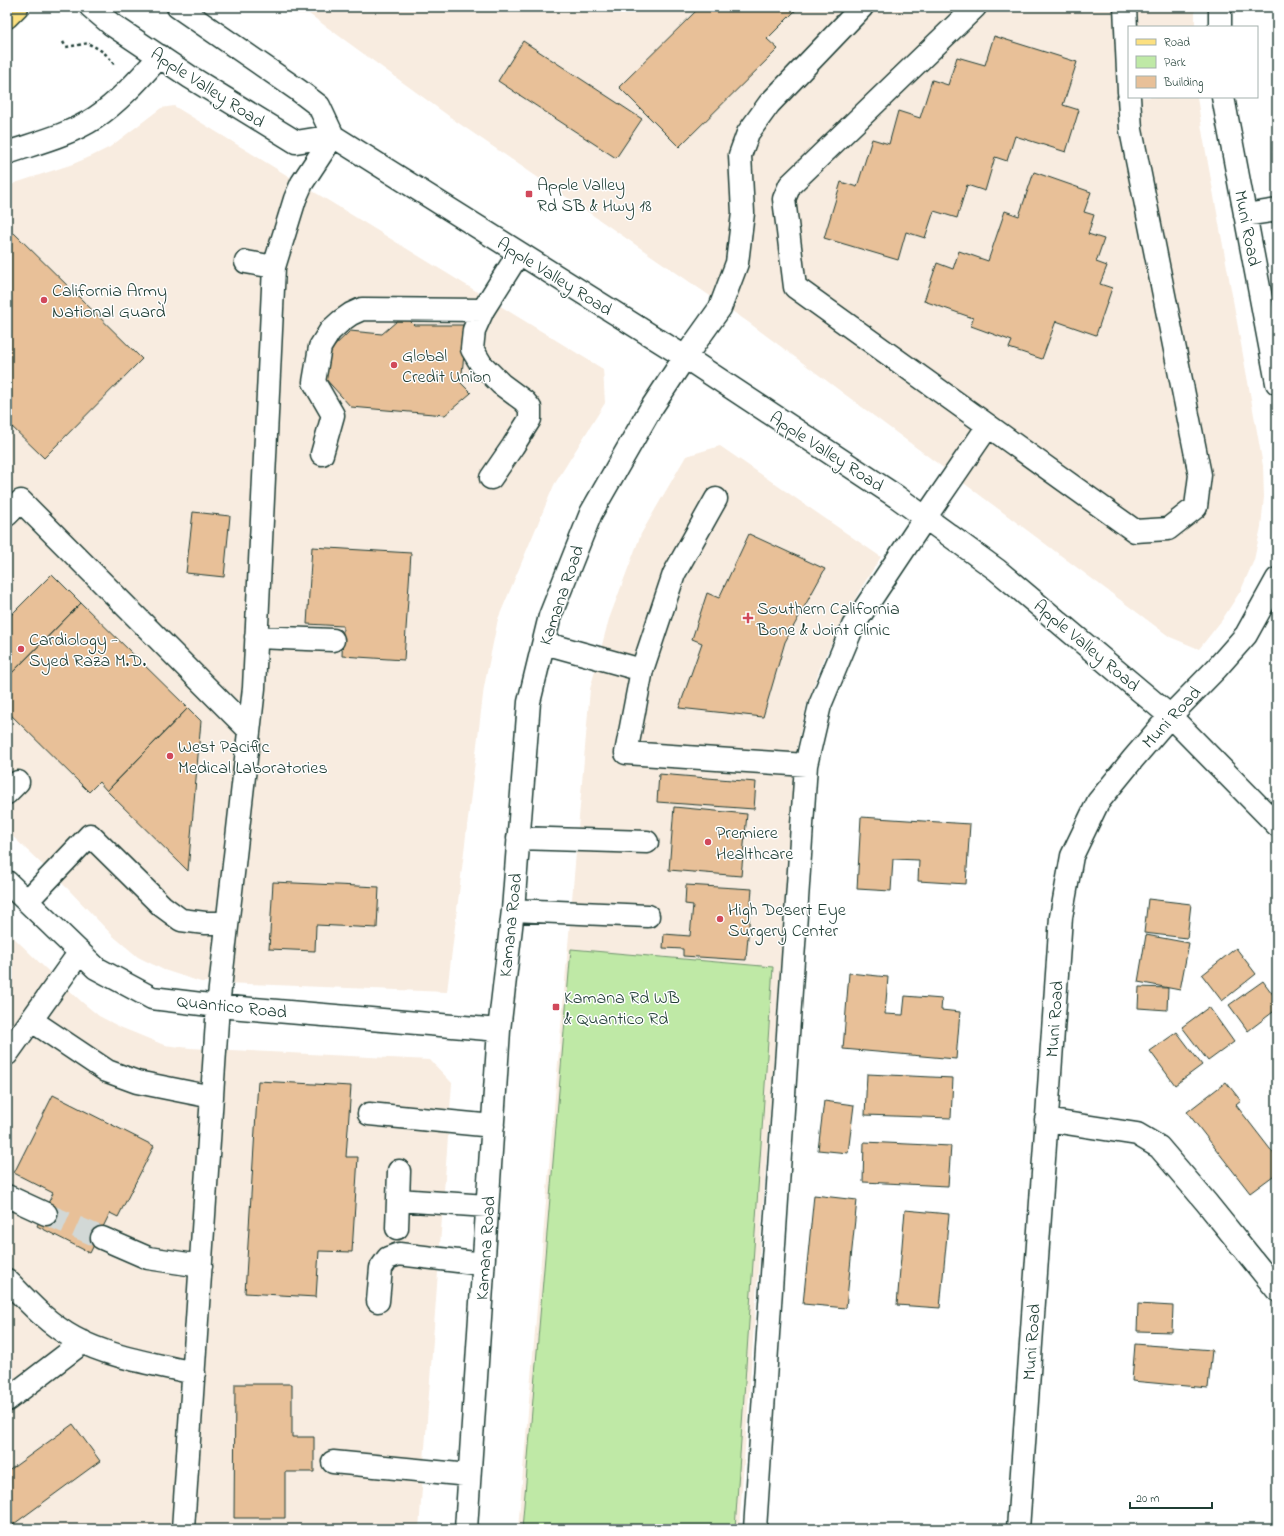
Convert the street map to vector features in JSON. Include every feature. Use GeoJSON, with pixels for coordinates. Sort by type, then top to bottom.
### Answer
{"type":"FeatureCollection","features":[{"type":"Feature","properties":{"kind":"main road"},"geometry":{"type":"LineString","coordinates":[[7,17],[17,7]]}},
{"type":"Feature","properties":{"kind":"street","name":"Apple Valley Road"},"geometry":{"type":"LineString","coordinates":[[91,7],[111,24],[190,77],[296,142],[333,136],[685,357],[897,497],[997,570],[1170,716],[1277,825]]}},
{"type":"Feature","properties":{"kind":"street"},"geometry":{"type":"LineString","coordinates":[[178,7],[319,106],[333,136],[294,199],[274,267],[254,688],[218,1006],[183,1529]]}},
{"type":"Feature","properties":{"kind":"street","name":"Kamana Road"},"geometry":{"type":"LineString","coordinates":[[466,1529],[499,1030],[513,910],[529,702],[550,616],[591,513],[650,410],[720,308],[737,263],[743,213],[740,155],[748,133],[769,104],[862,7]]}},
{"type":"Feature","properties":{"kind":"street"},"geometry":{"type":"LineString","coordinates":[[975,7],[790,185],[784,199],[795,287],[1134,531],[1168,529],[1196,507],[1200,475],[1131,130],[1129,98]]}},
{"type":"Feature","properties":{"kind":"street"},"geometry":{"type":"LineString","coordinates":[[1125,7],[1128,71]]}},
{"type":"Feature","properties":{"kind":"street"},"geometry":{"type":"LineString","coordinates":[[1220,7],[1220,26]]}},
{"type":"Feature","properties":{"kind":"street"},"geometry":{"type":"LineString","coordinates":[[7,154],[67,132],[95,118],[126,92],[160,56]]}},
{"type":"Feature","properties":{"kind":"street","name":"Muni Road"},"geometry":{"type":"LineString","coordinates":[[1223,98],[1245,215],[1275,359],[1277,383]]}},
{"type":"Feature","properties":{"kind":"street"},"geometry":{"type":"LineString","coordinates":[[1245,215],[1277,210]]}},
{"type":"Feature","properties":{"kind":"street"},"geometry":{"type":"LineString","coordinates":[[491,478],[530,419],[530,408],[524,401],[501,384],[481,364],[472,349],[474,330],[483,310],[519,253]]}},
{"type":"Feature","properties":{"kind":"street"},"geometry":{"type":"LineString","coordinates":[[246,262],[274,267]]}},
{"type":"Feature","properties":{"kind":"street"},"geometry":{"type":"LineString","coordinates":[[322,454],[333,415],[314,382],[320,347],[330,331],[341,321],[362,309],[483,310]]}},
{"type":"Feature","properties":{"kind":"street"},"geometry":{"type":"LineString","coordinates":[[755,1529],[806,765],[820,705],[853,626],[988,426]]}},
{"type":"Feature","properties":{"kind":"street"},"geometry":{"type":"LineString","coordinates":[[716,499],[674,574],[642,670],[626,753],[806,765]]}},
{"type":"Feature","properties":{"kind":"street"},"geometry":{"type":"LineString","coordinates":[[7,515],[21,501],[249,730]]}},
{"type":"Feature","properties":{"kind":"street","name":"Muni Road"},"geometry":{"type":"LineString","coordinates":[[1018,1529],[1061,917],[1072,856],[1098,802],[1170,716],[1216,669],[1246,635],[1277,579]]}},
{"type":"Feature","properties":{"kind":"street"},"geometry":{"type":"LineString","coordinates":[[256,637],[333,640]]}},
{"type":"Feature","properties":{"kind":"street"},"geometry":{"type":"LineString","coordinates":[[544,643],[642,670]]}},
{"type":"Feature","properties":{"kind":"street"},"geometry":{"type":"LineString","coordinates":[[27,901],[90,835],[162,906],[181,920],[205,923],[227,923]]}},
{"type":"Feature","properties":{"kind":"street"},"geometry":{"type":"LineString","coordinates":[[518,838],[647,842]]}},
{"type":"Feature","properties":{"kind":"street","name":"Quantico Road"},"geometry":{"type":"LineString","coordinates":[[7,882],[96,968],[152,998],[218,1006],[499,1030]]}},
{"type":"Feature","properties":{"kind":"street"},"geometry":{"type":"LineString","coordinates":[[513,910],[648,916]]}},
{"type":"Feature","properties":{"kind":"street"},"geometry":{"type":"LineString","coordinates":[[7,1054],[80,952]]}},
{"type":"Feature","properties":{"kind":"street"},"geometry":{"type":"LineString","coordinates":[[31,1020],[107,1071],[137,1082],[212,1097]]}},
{"type":"Feature","properties":{"kind":"street"},"geometry":{"type":"LineString","coordinates":[[369,1114],[493,1126]]}},
{"type":"Feature","properties":{"kind":"street"},"geometry":{"type":"LineString","coordinates":[[1046,1120],[1137,1134],[1158,1147],[1206,1202],[1277,1290]]}},
{"type":"Feature","properties":{"kind":"street"},"geometry":{"type":"LineString","coordinates":[[397,1228],[399,1171]]}},
{"type":"Feature","properties":{"kind":"street"},"geometry":{"type":"LineString","coordinates":[[7,1196],[46,1214]]}},
{"type":"Feature","properties":{"kind":"street"},"geometry":{"type":"LineString","coordinates":[[398,1200],[487,1206]]}},
{"type":"Feature","properties":{"kind":"street"},"geometry":{"type":"LineString","coordinates":[[102,1238],[148,1258],[201,1266]]}},
{"type":"Feature","properties":{"kind":"street"},"geometry":{"type":"LineString","coordinates":[[378,1302],[381,1268],[388,1258],[399,1254],[484,1264]]}},
{"type":"Feature","properties":{"kind":"street"},"geometry":{"type":"LineString","coordinates":[[7,1280],[42,1315],[73,1338],[101,1350],[194,1373]]}},
{"type":"Feature","properties":{"kind":"street"},"geometry":{"type":"LineString","coordinates":[[7,1400],[83,1342]]}},
{"type":"Feature","properties":{"kind":"street"},"geometry":{"type":"LineString","coordinates":[[333,1462],[470,1475]]}},
{"type":"Feature","properties":{"kind":"path"},"geometry":{"type":"LineString","coordinates":[[63,42],[66,47],[90,42],[108,57],[115,65],[117,72]]}},
{"type":"Feature","properties":{"kind":"shaded area"},"geometry":{"type":"Polygon","coordinates":[[[288,7],[1195,7],[1195,26],[1128,26],[1128,98],[1197,98],[1263,466],[1264,497],[1261,527],[1254,560],[1241,590],[1222,620],[1199,649],[1170,637],[748,322],[457,122],[309,14],[296,14],[288,7]]]}},
{"type":"Feature","properties":{"kind":"shaded area"},"geometry":{"type":"Polygon","coordinates":[[[174,106],[603,369],[605,403],[554,485],[498,619],[484,687],[447,992],[201,982],[164,970],[138,957],[113,936],[67,888],[7,831],[7,188],[15,183],[73,164],[92,156],[110,147],[161,108],[174,106]]]}},
{"type":"Feature","properties":{"kind":"shaded area"},"geometry":{"type":"Polygon","coordinates":[[[720,446],[881,557],[860,590],[823,660],[806,707],[797,747],[739,1529],[518,1529],[590,689],[609,619],[641,534],[686,456],[720,446]]]}},
{"type":"Feature","properties":{"kind":"shaded area"},"geometry":{"type":"Polygon","coordinates":[[[7,931],[44,967],[99,1016],[120,1027],[164,1045],[190,1048],[430,1060],[452,1083],[419,1529],[7,1529],[7,931]]]}},
{"type":"Feature","properties":{"kind":"green space"},"geometry":{"type":"Polygon","coordinates":[[[571,949],[773,967],[735,1529],[522,1529],[571,949]]]}},
{"type":"Feature","properties":{"kind":"building"},"geometry":{"type":"Polygon","coordinates":[[[700,7],[799,7],[767,39],[778,49],[679,147],[619,87],[700,7]]]}},
{"type":"Feature","properties":{"kind":"building"},"geometry":{"type":"Polygon","coordinates":[[[994,36],[1077,62],[1063,105],[1079,110],[1066,152],[1015,136],[1007,161],[995,157],[985,191],[967,185],[957,218],[934,211],[925,238],[906,232],[898,260],[824,238],[841,182],[857,187],[872,139],[889,144],[898,111],[920,118],[932,80],[948,85],[957,57],[985,65],[994,36]]]}},
{"type":"Feature","properties":{"kind":"building"},"geometry":{"type":"Polygon","coordinates":[[[523,41],[642,119],[616,158],[498,81],[523,41]]]}},
{"type":"Feature","properties":{"kind":"building"},"geometry":{"type":"Polygon","coordinates":[[[1034,172],[1091,192],[1084,212],[1094,215],[1088,234],[1104,239],[1096,262],[1107,266],[1100,284],[1112,288],[1096,335],[1056,321],[1042,359],[1009,348],[1012,341],[971,326],[973,318],[924,301],[937,263],[953,269],[959,251],[988,261],[1005,211],[1019,216],[1034,172]]]}},
{"type":"Feature","properties":{"kind":"building","name":"California Army National Guard"},"geometry":{"type":"Polygon","coordinates":[[[14,233],[142,359],[44,458],[7,422],[7,241],[14,233]]]}},
{"type":"Feature","properties":{"kind":"building","name":"Global Credit Union"},"geometry":{"type":"Polygon","coordinates":[[[404,315],[414,325],[467,325],[461,383],[471,393],[445,415],[351,407],[323,376],[325,355],[350,331],[382,334],[404,315]]]}},
{"type":"Feature","properties":{"kind":"building"},"geometry":{"type":"Polygon","coordinates":[[[193,512],[230,516],[224,577],[186,573],[193,512]]]}},
{"type":"Feature","properties":{"kind":"building","name":"Southern California Bone & Joint Clinic"},"geometry":{"type":"Polygon","coordinates":[[[749,534],[825,569],[785,642],[763,717],[679,708],[702,643],[692,639],[707,593],[719,598],[749,534]]]}},
{"type":"Feature","properties":{"kind":"building"},"geometry":{"type":"Polygon","coordinates":[[[312,547],[411,553],[404,660],[342,656],[343,626],[307,624],[312,547]]]}},
{"type":"Feature","properties":{"kind":"building","name":"Cardiology - Syed Raza M.D."},"geometry":{"type":"Polygon","coordinates":[[[52,574],[81,603],[7,678],[7,619],[52,574]]]}},
{"type":"Feature","properties":{"kind":"building"},"geometry":{"type":"Polygon","coordinates":[[[81,603],[188,708],[107,791],[99,782],[89,792],[7,711],[7,678],[81,603]]]}},
{"type":"Feature","properties":{"kind":"building","name":"West Pacific Medical Laboratories"},"geometry":{"type":"Polygon","coordinates":[[[188,708],[201,721],[188,871],[107,791],[188,708]]]}},
{"type":"Feature","properties":{"kind":"building"},"geometry":{"type":"Polygon","coordinates":[[[659,774],[756,782],[754,809],[657,802],[659,774]]]}},
{"type":"Feature","properties":{"kind":"building","name":"Premiere Healthcare"},"geometry":{"type":"Polygon","coordinates":[[[674,807],[747,814],[741,876],[669,870],[674,807]]]}},
{"type":"Feature","properties":{"kind":"building"},"geometry":{"type":"Polygon","coordinates":[[[861,817],[970,824],[966,884],[918,881],[919,860],[893,859],[891,891],[857,889],[861,817]]]}},
{"type":"Feature","properties":{"kind":"building"},"geometry":{"type":"Polygon","coordinates":[[[273,882],[379,887],[377,928],[316,925],[315,951],[269,949],[273,882]]]}},
{"type":"Feature","properties":{"kind":"building","name":"High Desert Eye Surgery Center"},"geometry":{"type":"Polygon","coordinates":[[[686,885],[752,889],[746,960],[683,956],[683,949],[663,948],[664,934],[690,936],[693,905],[685,904],[686,885]]]}},
{"type":"Feature","properties":{"kind":"building"},"geometry":{"type":"Polygon","coordinates":[[[1148,899],[1191,904],[1187,938],[1144,933],[1148,899]]]}},
{"type":"Feature","properties":{"kind":"building"},"geometry":{"type":"Polygon","coordinates":[[[1146,935],[1189,943],[1180,990],[1138,982],[1146,935]]]}},
{"type":"Feature","properties":{"kind":"building"},"geometry":{"type":"Polygon","coordinates":[[[1236,948],[1256,974],[1222,1001],[1202,975],[1236,948]]]}},
{"type":"Feature","properties":{"kind":"building"},"geometry":{"type":"Polygon","coordinates":[[[849,973],[888,977],[885,1014],[903,1015],[905,996],[942,999],[941,1010],[960,1012],[956,1059],[843,1049],[849,973]]]}},
{"type":"Feature","properties":{"kind":"building"},"geometry":{"type":"Polygon","coordinates":[[[1263,981],[1277,1000],[1277,1009],[1248,1031],[1229,1005],[1263,981]]]}},
{"type":"Feature","properties":{"kind":"building"},"geometry":{"type":"Polygon","coordinates":[[[1139,987],[1168,988],[1167,1010],[1138,1008],[1139,987]]]}},
{"type":"Feature","properties":{"kind":"building"},"geometry":{"type":"Polygon","coordinates":[[[1209,1007],[1234,1042],[1208,1061],[1182,1027],[1209,1007]]]}},
{"type":"Feature","properties":{"kind":"building"},"geometry":{"type":"Polygon","coordinates":[[[1177,1032],[1202,1065],[1175,1085],[1150,1051],[1177,1032]]]}},
{"type":"Feature","properties":{"kind":"building"},"geometry":{"type":"Polygon","coordinates":[[[867,1074],[953,1078],[951,1118],[865,1115],[867,1074]]]}},
{"type":"Feature","properties":{"kind":"building"},"geometry":{"type":"Polygon","coordinates":[[[258,1081],[351,1086],[346,1157],[358,1157],[352,1252],[319,1251],[316,1297],[245,1293],[258,1081]]]}},
{"type":"Feature","properties":{"kind":"building"},"geometry":{"type":"Polygon","coordinates":[[[1226,1082],[1241,1101],[1236,1105],[1277,1158],[1277,1173],[1250,1193],[1187,1112],[1226,1082]]]}},
{"type":"Feature","properties":{"kind":"building"},"geometry":{"type":"Polygon","coordinates":[[[53,1095],[154,1146],[118,1217],[110,1213],[90,1253],[37,1226],[53,1193],[14,1173],[53,1095]]]}},
{"type":"Feature","properties":{"kind":"building"},"geometry":{"type":"Polygon","coordinates":[[[824,1101],[854,1105],[848,1153],[818,1150],[824,1101]]]}},
{"type":"Feature","properties":{"kind":"building"},"geometry":{"type":"Polygon","coordinates":[[[864,1142],[951,1146],[948,1186],[863,1182],[864,1142]]]}},
{"type":"Feature","properties":{"kind":"building"},"geometry":{"type":"Polygon","coordinates":[[[814,1195],[857,1200],[846,1308],[803,1304],[814,1195]]]}},
{"type":"Feature","properties":{"kind":"building"},"geometry":{"type":"Polygon","coordinates":[[[905,1210],[949,1214],[940,1308],[897,1305],[905,1210]]]}},
{"type":"Feature","properties":{"kind":"building"},"geometry":{"type":"Polygon","coordinates":[[[1138,1304],[1173,1306],[1172,1332],[1137,1331],[1138,1304]]]}},
{"type":"Feature","properties":{"kind":"building"},"geometry":{"type":"Polygon","coordinates":[[[1135,1344],[1212,1350],[1208,1388],[1132,1381],[1135,1344]]]}},
{"type":"Feature","properties":{"kind":"building"},"geometry":{"type":"Polygon","coordinates":[[[235,1384],[292,1384],[292,1437],[314,1437],[314,1472],[285,1472],[285,1518],[234,1518],[235,1384]]]}},
{"type":"Feature","properties":{"kind":"building"},"geometry":{"type":"Polygon","coordinates":[[[73,1424],[100,1461],[7,1529],[7,1472],[73,1424]]]}},
{"type":"Feature","properties":{"kind":"tunnel"},"geometry":{"type":"LineString","coordinates":[[46,1214],[102,1238]]}},
{"type":"Feature","properties":{"kind":"place","name":"Apple Valley Rd SB & Hwy 18"},"geometry":{"type":"Point","coordinates":[529,194]}},
{"type":"Feature","properties":{"kind":"place","name":"California Army National Guard"},"geometry":{"type":"Point","coordinates":[44,300]}},
{"type":"Feature","properties":{"kind":"place","name":"Global Credit Union"},"geometry":{"type":"Point","coordinates":[394,365]}},
{"type":"Feature","properties":{"kind":"place","name":"Southern California Bone & Joint Clinic"},"geometry":{"type":"Point","coordinates":[748,618]}},
{"type":"Feature","properties":{"kind":"place","name":"Cardiology - Syed Raza M.D."},"geometry":{"type":"Point","coordinates":[21,649]}},
{"type":"Feature","properties":{"kind":"place","name":"West Pacific Medical Laboratories"},"geometry":{"type":"Point","coordinates":[170,756]}},
{"type":"Feature","properties":{"kind":"place","name":"Premiere Healthcare"},"geometry":{"type":"Point","coordinates":[708,842]}},
{"type":"Feature","properties":{"kind":"place","name":"High Desert Eye Surgery Center"},"geometry":{"type":"Point","coordinates":[720,919]}},
{"type":"Feature","properties":{"kind":"place","name":"Kamana Rd WB & Quantico Rd"},"geometry":{"type":"Point","coordinates":[556,1007]}}]}
